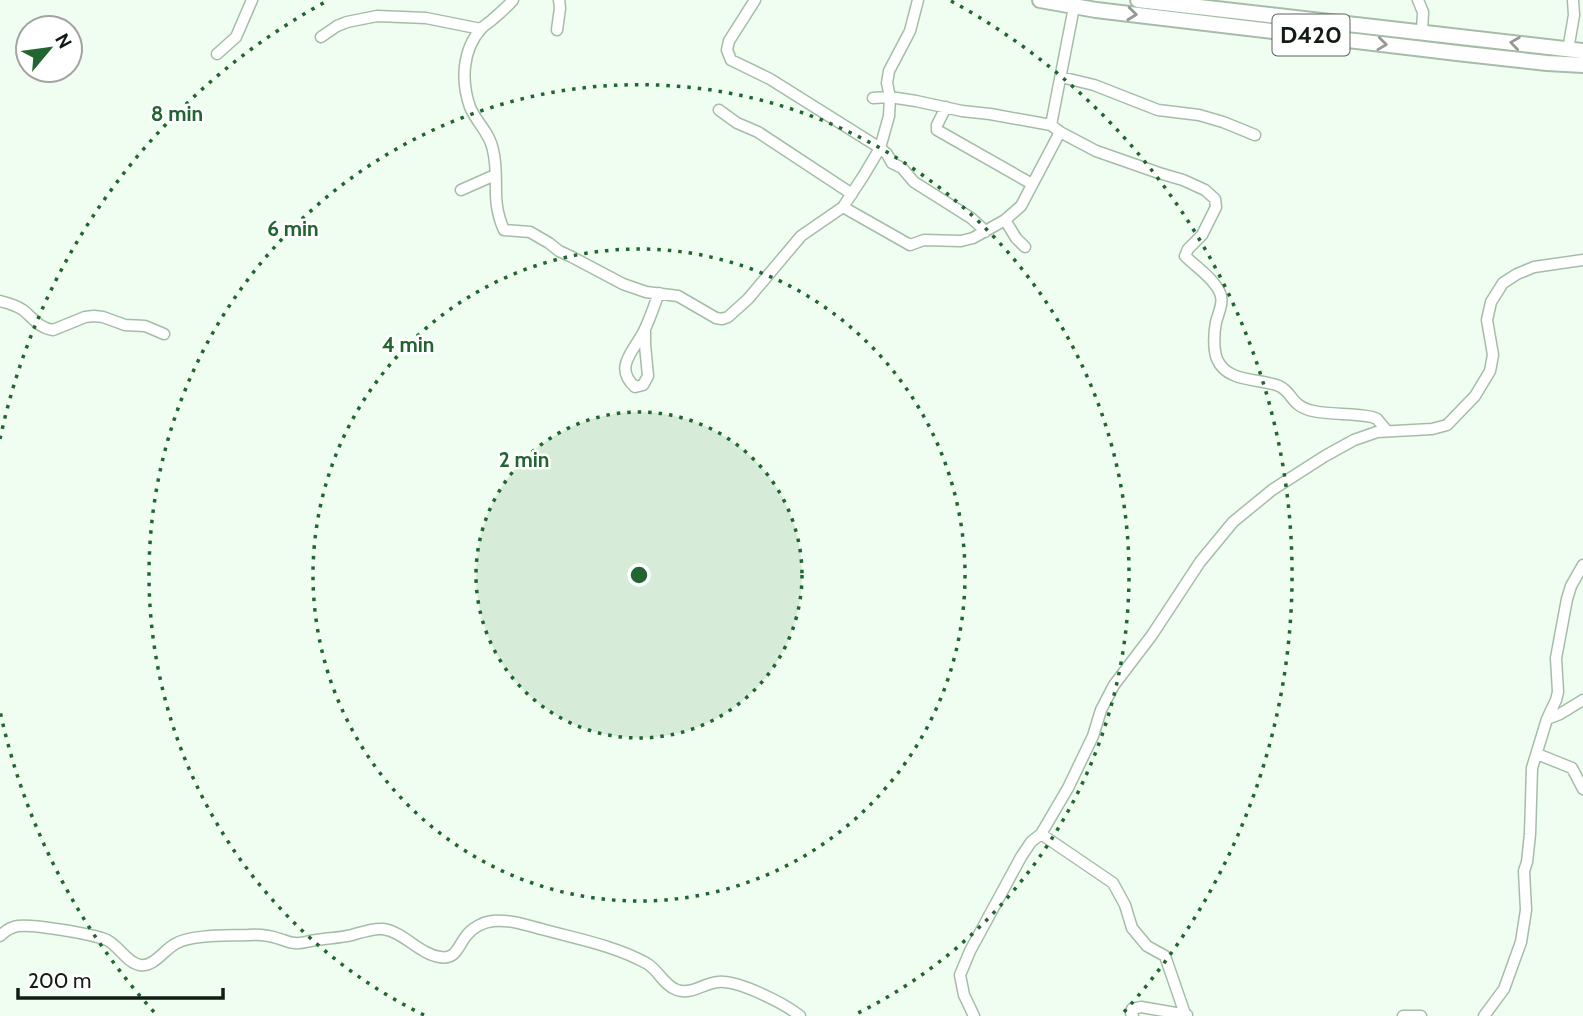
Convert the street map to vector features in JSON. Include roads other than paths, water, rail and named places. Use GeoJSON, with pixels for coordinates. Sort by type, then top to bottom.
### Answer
{"type":"FeatureCollection","features":[{"type":"Feature","properties":{"kind":"highway","name":"D420"},"geometry":{"type":"LineString","coordinates":[[1040,0],[1074,7],[1483,56],[1583,65]]}},
{"type":"Feature","properties":{"kind":"highway","name":"D420"},"geometry":{"type":"LineString","coordinates":[[1138,0],[1576,51]]}},
{"type":"Feature","properties":{"kind":"street"},"geometry":{"type":"LineString","coordinates":[[217,54],[236,37],[252,0]]}},
{"type":"Feature","properties":{"kind":"street"},"geometry":{"type":"LineString","coordinates":[[513,0],[481,29],[466,56],[464,71],[471,108],[492,143],[496,163],[495,197],[498,217],[504,230],[530,232],[559,251],[623,284],[639,290],[678,296],[718,319],[725,318],[759,287],[801,236],[843,207],[852,194],[880,148],[889,116],[888,71],[910,31],[916,1]]}},
{"type":"Feature","properties":{"kind":"street"},"geometry":{"type":"LineString","coordinates":[[556,30],[559,0]]}},
{"type":"Feature","properties":{"kind":"street"},"geometry":{"type":"LineString","coordinates":[[755,0],[729,41],[727,50],[731,60],[770,79],[880,148],[892,163],[902,168],[914,182],[971,218],[985,232]]}},
{"type":"Feature","properties":{"kind":"street"},"geometry":{"type":"LineString","coordinates":[[1418,0],[1423,12],[1422,32]]}},
{"type":"Feature","properties":{"kind":"street"},"geometry":{"type":"LineString","coordinates":[[1573,0],[1576,51]]}},
{"type":"Feature","properties":{"kind":"street"},"geometry":{"type":"LineString","coordinates":[[1051,125],[1074,7]]}},
{"type":"Feature","properties":{"kind":"street"},"geometry":{"type":"LineString","coordinates":[[321,37],[347,22],[377,16],[425,18],[481,29]]}},
{"type":"Feature","properties":{"kind":"street"},"geometry":{"type":"LineString","coordinates":[[1061,77],[1094,85],[1158,110],[1199,115],[1255,135]]}},
{"type":"Feature","properties":{"kind":"street"},"geometry":{"type":"LineString","coordinates":[[873,98],[890,97],[1051,125],[1104,154],[1205,190],[1215,199],[1216,206],[1202,235],[1185,256],[1211,279],[1220,293],[1223,302],[1217,321],[1215,343],[1217,359],[1222,366],[1228,372],[1244,379],[1279,386],[1286,390],[1297,405],[1305,409],[1372,417],[1387,431]]}},
{"type":"Feature","properties":{"kind":"street"},"geometry":{"type":"LineString","coordinates":[[946,107],[937,130],[1032,184]]}},
{"type":"Feature","properties":{"kind":"street"},"geometry":{"type":"LineString","coordinates":[[719,110],[737,123],[758,132],[852,194]]}},
{"type":"Feature","properties":{"kind":"street"},"geometry":{"type":"LineString","coordinates":[[843,207],[910,245],[924,240],[961,241],[973,238],[1005,220],[1021,206],[1060,132]]}},
{"type":"Feature","properties":{"kind":"street"},"geometry":{"type":"LineString","coordinates":[[461,190],[495,175]]}},
{"type":"Feature","properties":{"kind":"street"},"geometry":{"type":"LineString","coordinates":[[1005,220],[1025,247]]}},
{"type":"Feature","properties":{"kind":"street"},"geometry":{"type":"LineString","coordinates":[[974,1016],[964,995],[960,975],[970,951],[1021,857],[1031,842],[1041,834],[1072,782],[1093,736],[1101,709],[1114,685],[1152,635],[1200,562],[1233,522],[1272,490],[1325,456],[1366,435],[1432,429],[1447,425],[1475,396],[1490,371],[1493,355],[1487,320],[1491,302],[1503,283],[1534,267],[1583,260]]}},
{"type":"Feature","properties":{"kind":"street"},"geometry":{"type":"LineString","coordinates":[[645,329],[648,376],[643,384],[635,387],[627,380],[625,370],[628,356],[645,329],[659,293]]}},
{"type":"Feature","properties":{"kind":"street"},"geometry":{"type":"LineString","coordinates":[[0,301],[21,309],[47,329],[53,330],[94,316],[125,325],[145,326],[164,334]]}},
{"type":"Feature","properties":{"kind":"street"},"geometry":{"type":"LineString","coordinates":[[1484,1016],[1504,989],[1521,942],[1526,910],[1524,871],[1530,834],[1532,768],[1558,692],[1556,658],[1564,611],[1571,586],[1583,565]]}},
{"type":"Feature","properties":{"kind":"street"},"geometry":{"type":"LineString","coordinates":[[1547,719],[1583,700]]}},
{"type":"Feature","properties":{"kind":"street"},"geometry":{"type":"LineString","coordinates":[[1536,754],[1572,768],[1583,789]]}},
{"type":"Feature","properties":{"kind":"street"},"geometry":{"type":"LineString","coordinates":[[1041,834],[1113,883],[1125,905],[1132,928],[1147,946],[1164,956],[1188,1015]]}},
{"type":"Feature","properties":{"kind":"street"},"geometry":{"type":"LineString","coordinates":[[0,936],[10,928],[30,926],[95,937],[108,941],[132,962],[144,965],[177,943],[189,939],[253,934],[295,943],[380,929],[395,932],[431,954],[444,957],[454,954],[468,933],[482,923],[504,921],[629,955],[652,966],[670,986],[680,991],[690,991],[714,982],[730,983],[762,994],[800,1016]]}},
{"type":"Feature","properties":{"kind":"street"},"geometry":{"type":"LineString","coordinates":[[1133,1016],[1132,1009],[1137,1007],[1188,1015]]}},
{"type":"Feature","properties":{"kind":"street"},"geometry":{"type":"LineString","coordinates":[[1403,1016],[1421,1016]]}}]}
